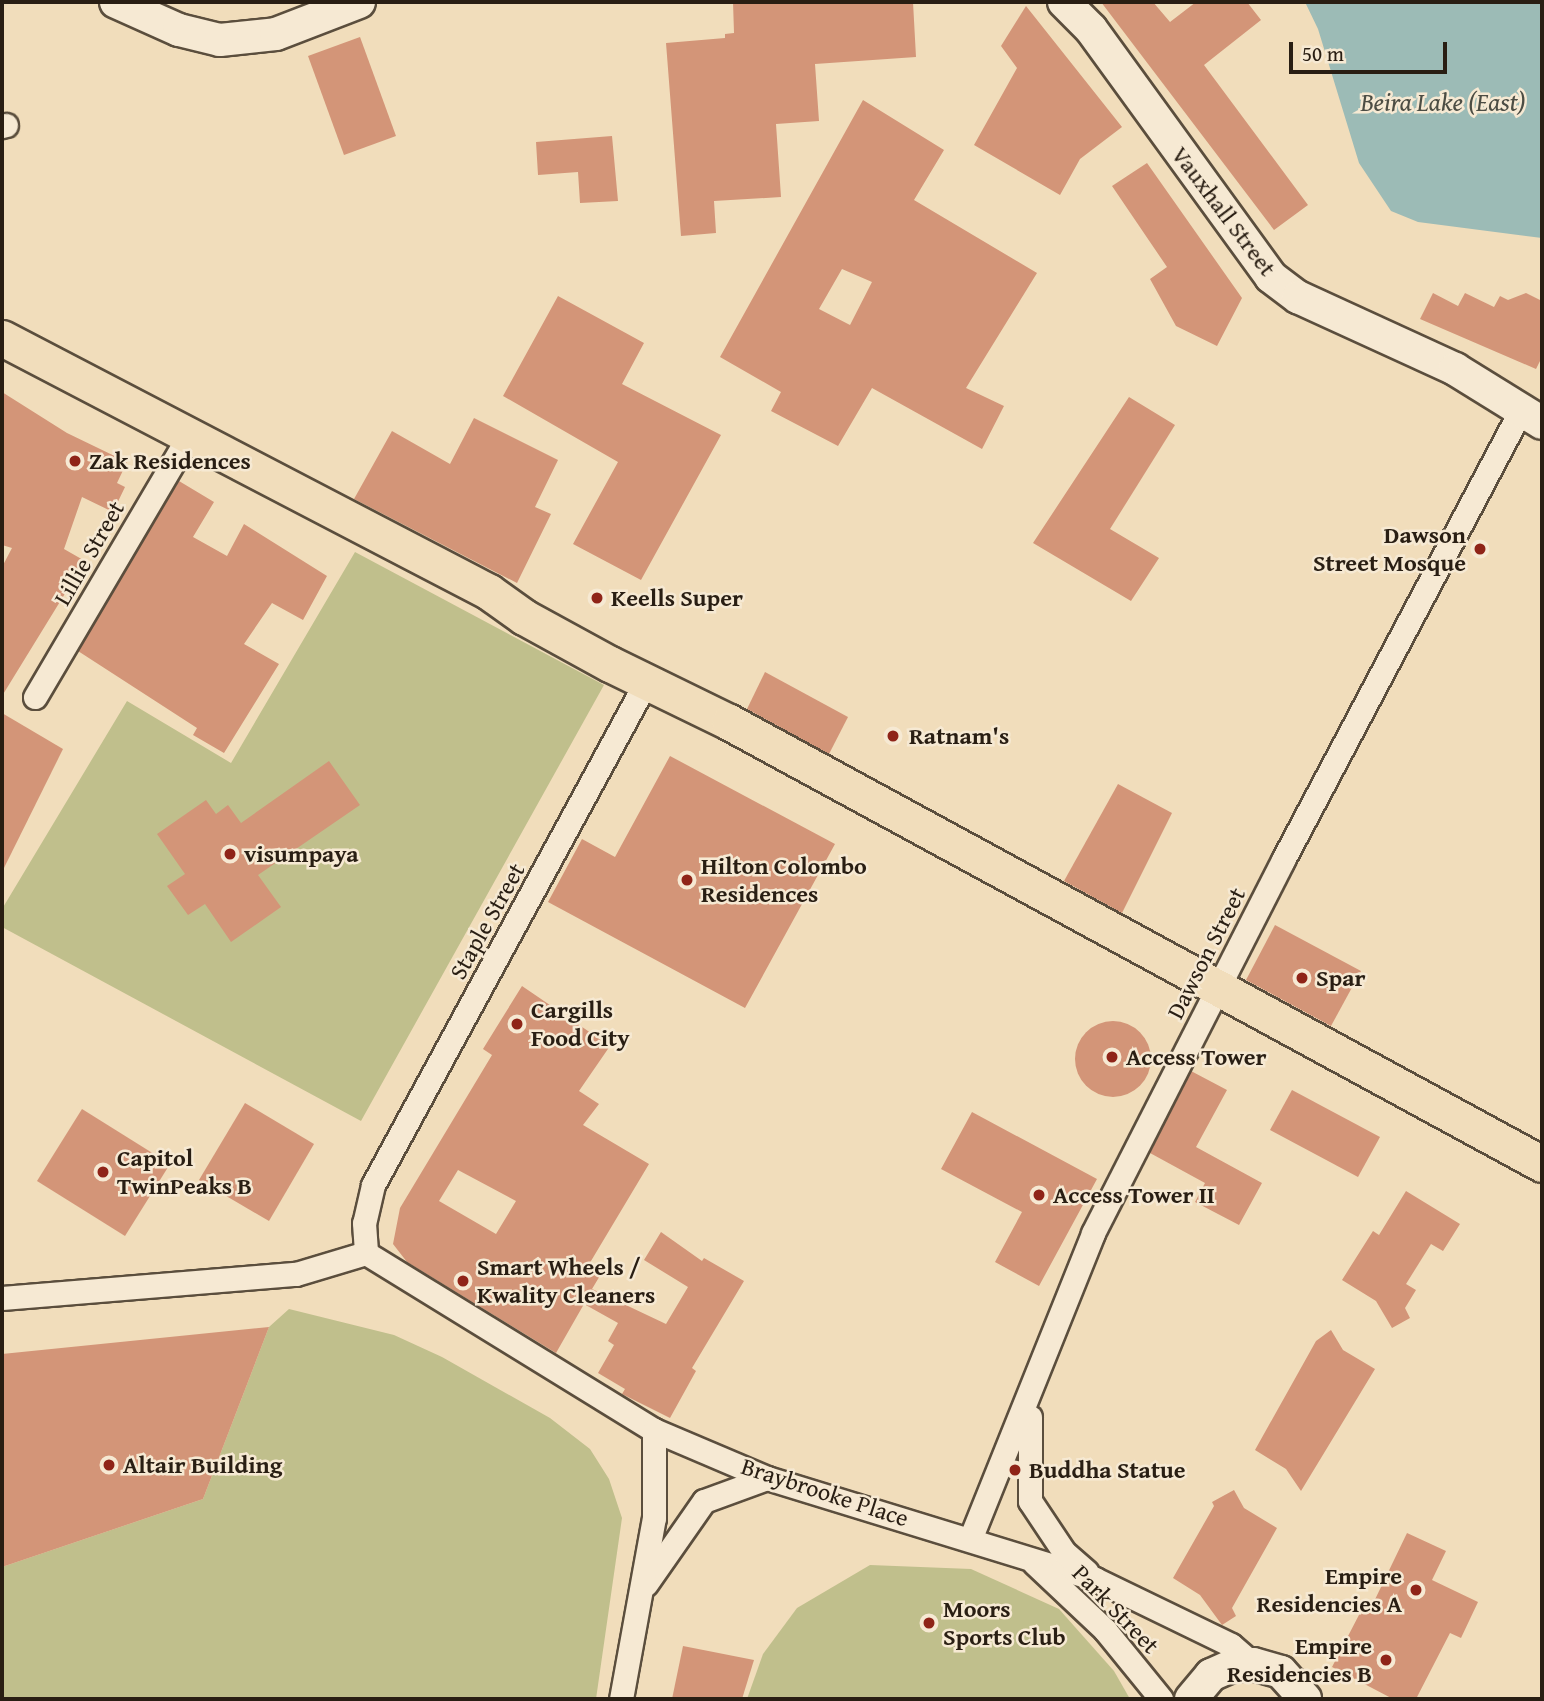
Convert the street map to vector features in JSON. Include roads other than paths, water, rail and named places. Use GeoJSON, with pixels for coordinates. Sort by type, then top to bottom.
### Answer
{"type":"FeatureCollection","features":[{"type":"Feature","properties":{"kind":"main road"},"geometry":{"type":"LineString","coordinates":[[2,338],[489,592],[524,617],[646,682],[729,722],[1195,978],[1218,987],[1542,1164]]}},
{"type":"Feature","properties":{"kind":"street"},"geometry":{"type":"LineString","coordinates":[[116,2],[179,30],[220,40],[276,34],[359,2]]}},
{"type":"Feature","properties":{"kind":"street","name":"Vauxhall Street"},"geometry":{"type":"LineString","coordinates":[[1064,2],[1091,29],[1271,278],[1298,298],[1455,369],[1532,416]]}},
{"type":"Feature","properties":{"kind":"street","name":"Dawson Street"},"geometry":{"type":"LineString","coordinates":[[971,1537],[1032,1393],[1093,1233],[1218,987],[1532,416]]}},
{"type":"Feature","properties":{"kind":"street","name":"Lillie Street"},"geometry":{"type":"LineString","coordinates":[[35,697],[188,437]]}},
{"type":"Feature","properties":{"kind":"street","name":"Staple Street"},"geometry":{"type":"LineString","coordinates":[[366,1253],[364,1223],[373,1185],[646,682]]}},
{"type":"Feature","properties":{"kind":"street"},"geometry":{"type":"LineString","coordinates":[[2,1297],[296,1274],[366,1253]]}},
{"type":"Feature","properties":{"kind":"street","name":"Braybrooke Place"},"geometry":{"type":"LineString","coordinates":[[366,1253],[654,1430],[767,1478],[971,1537],[1095,1579],[1231,1645],[1253,1664]]}},
{"type":"Feature","properties":{"kind":"street"},"geometry":{"type":"LineString","coordinates":[[1032,1393],[1027,1448],[1030,1501],[1064,1552],[1095,1579]]}},
{"type":"Feature","properties":{"kind":"street"},"geometry":{"type":"LineString","coordinates":[[621,1699],[645,1586],[654,1518],[654,1430]]}},
{"type":"Feature","properties":{"kind":"street"},"geometry":{"type":"LineString","coordinates":[[645,1586],[704,1501],[767,1478]]}},
{"type":"Feature","properties":{"kind":"street","name":"Park Street"},"geometry":{"type":"LineString","coordinates":[[1030,1558],[1105,1630],[1161,1699]]}},
{"type":"Feature","properties":{"kind":"street"},"geometry":{"type":"LineString","coordinates":[[1191,1699],[1211,1675],[1231,1666],[1253,1664],[1321,1699]]}},
{"type":"Feature","properties":{"kind":"water","name":"Beira Lake (East)"},"geometry":{"type":"Polygon","coordinates":[[[1305,2],[1542,2],[1542,238],[1418,222],[1391,211],[1359,163],[1318,29],[1305,2]]]}},
{"type":"Feature","properties":{"kind":"place","name":"Zak Residences"},"geometry":{"type":"Point","coordinates":[75,461]}},
{"type":"Feature","properties":{"kind":"place","name":"Dawson Street Mosque"},"geometry":{"type":"Point","coordinates":[1480,549]}},
{"type":"Feature","properties":{"kind":"place","name":"Keells Super"},"geometry":{"type":"Point","coordinates":[597,598]}},
{"type":"Feature","properties":{"kind":"place","name":"Ratnam's"},"geometry":{"type":"Point","coordinates":[893,736]}},
{"type":"Feature","properties":{"kind":"place","name":"visumpaya"},"geometry":{"type":"Point","coordinates":[230,854]}},
{"type":"Feature","properties":{"kind":"place","name":"Hilton Colombo Residences"},"geometry":{"type":"Point","coordinates":[687,880]}},
{"type":"Feature","properties":{"kind":"place","name":"Spar"},"geometry":{"type":"Point","coordinates":[1302,978]}},
{"type":"Feature","properties":{"kind":"place","name":"Cargills Food City"},"geometry":{"type":"Point","coordinates":[517,1024]}},
{"type":"Feature","properties":{"kind":"place","name":"Access Tower"},"geometry":{"type":"Point","coordinates":[1112,1057]}},
{"type":"Feature","properties":{"kind":"place","name":"Capitol TwinPeaks B"},"geometry":{"type":"Point","coordinates":[103,1172]}},
{"type":"Feature","properties":{"kind":"place","name":"Access Tower II"},"geometry":{"type":"Point","coordinates":[1039,1195]}},
{"type":"Feature","properties":{"kind":"place","name":"Smart Wheels / Kwality Cleaners"},"geometry":{"type":"Point","coordinates":[463,1281]}},
{"type":"Feature","properties":{"kind":"place","name":"Altair Building"},"geometry":{"type":"Point","coordinates":[109,1465]}},
{"type":"Feature","properties":{"kind":"place","name":"Buddha Statue"},"geometry":{"type":"Point","coordinates":[1015,1470]}},
{"type":"Feature","properties":{"kind":"place","name":"Empire Residencies A"},"geometry":{"type":"Point","coordinates":[1416,1590]}},
{"type":"Feature","properties":{"kind":"place","name":"Moors Sports Club"},"geometry":{"type":"Point","coordinates":[929,1623]}},
{"type":"Feature","properties":{"kind":"place","name":"Empire Residencies B"},"geometry":{"type":"Point","coordinates":[1386,1660]}}]}
